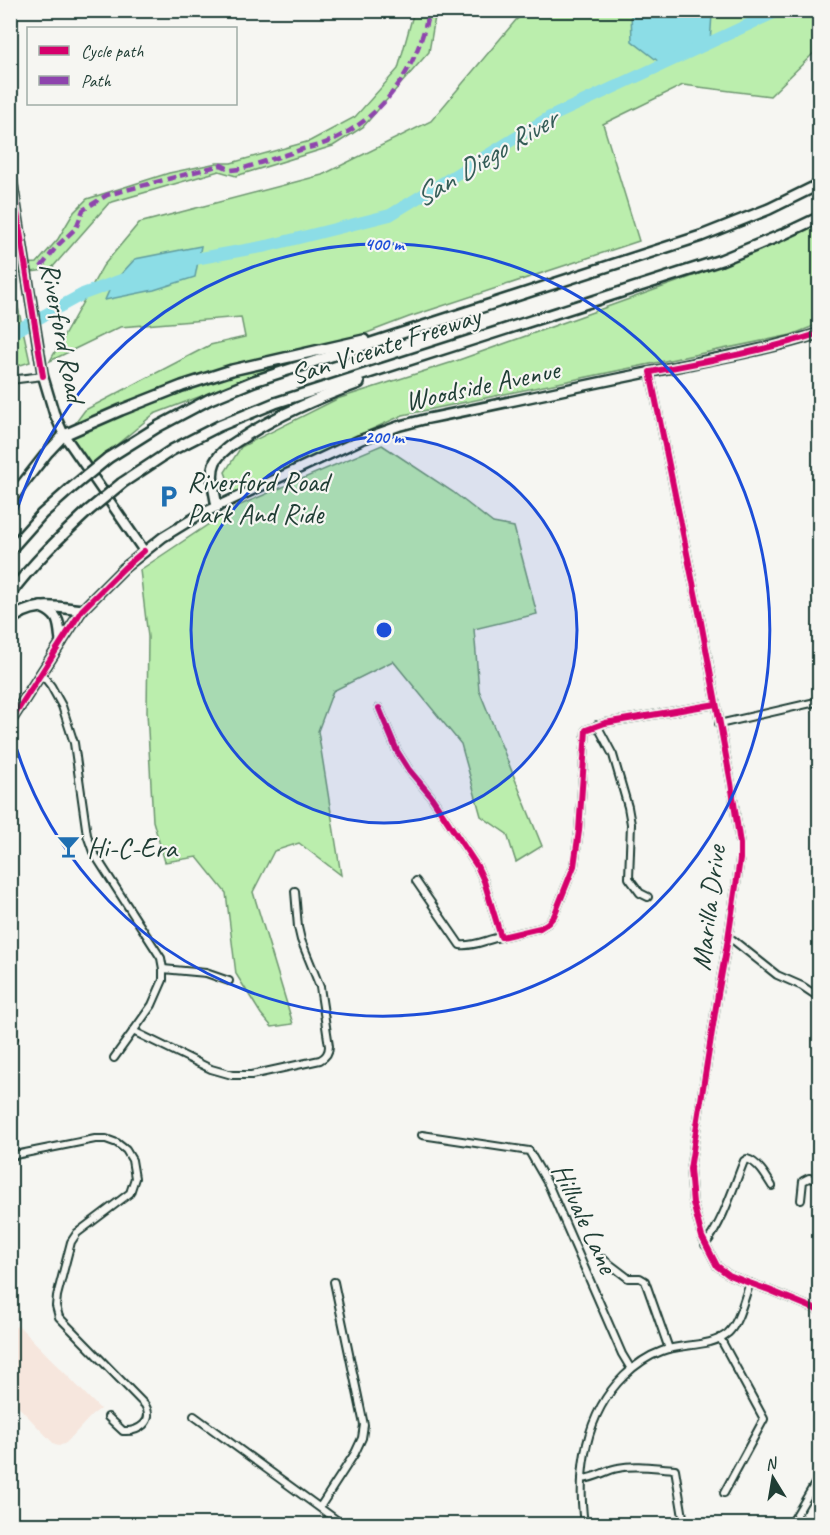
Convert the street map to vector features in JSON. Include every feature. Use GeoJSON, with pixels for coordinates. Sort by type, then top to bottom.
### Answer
{"type":"FeatureCollection","features":[{"type":"Feature","properties":{"kind":"highway","name":"San Vicente Freeway"},"geometry":{"type":"LineString","coordinates":[[10,550],[42,514],[108,459],[159,426],[210,399],[245,384],[701,236],[769,209],[819,184]]}},
{"type":"Feature","properties":{"kind":"highway","name":"San Vicente Freeway"},"geometry":{"type":"LineString","coordinates":[[10,594],[62,536],[122,483],[172,450],[219,426],[275,403],[721,260],[819,217]]}},
{"type":"Feature","properties":{"kind":"highway"},"geometry":{"type":"LineString","coordinates":[[10,502],[40,461],[64,435],[121,410],[232,369],[413,329]]}},
{"type":"Feature","properties":{"kind":"highway"},"geometry":{"type":"LineString","coordinates":[[217,507],[212,475],[214,463],[220,454],[233,444],[264,424],[298,408],[468,342]]}},
{"type":"Feature","properties":{"kind":"highway"},"geometry":{"type":"LineString","coordinates":[[39,606],[51,611],[58,619],[61,642]]}},
{"type":"Feature","properties":{"kind":"highway"},"geometry":{"type":"LineString","coordinates":[[10,621],[28,609],[39,606],[82,610]]}},
{"type":"Feature","properties":{"kind":"main road","name":"Riverford Road"},"geometry":{"type":"LineString","coordinates":[[10,169],[43,376],[54,413],[64,435],[144,551]]}},
{"type":"Feature","properties":{"kind":"main road","name":"Woodside Avenue"},"geometry":{"type":"LineString","coordinates":[[10,722],[82,610],[144,551],[190,520],[217,507],[360,440],[399,426],[737,355],[793,342],[819,333]]}},
{"type":"Feature","properties":{"kind":"street","name":"Marilla Drive"},"geometry":{"type":"LineString","coordinates":[[650,372],[701,622],[740,844],[740,859],[728,939],[690,1169],[693,1203],[705,1245],[717,1266],[729,1275],[819,1311]]}},
{"type":"Feature","properties":{"kind":"street"},"geometry":{"type":"LineString","coordinates":[[10,381],[43,376]]}},
{"type":"Feature","properties":{"kind":"street"},"geometry":{"type":"LineString","coordinates":[[41,674],[62,706],[74,743],[87,835],[93,851],[161,958],[163,980],[152,1005],[114,1058]]}},
{"type":"Feature","properties":{"kind":"street"},"geometry":{"type":"LineString","coordinates":[[719,724],[819,701]]}},
{"type":"Feature","properties":{"kind":"street"},"geometry":{"type":"LineString","coordinates":[[416,881],[460,945],[469,947],[493,938],[540,928],[554,916],[574,866],[579,831],[586,730],[597,725],[716,704]]}},
{"type":"Feature","properties":{"kind":"street"},"geometry":{"type":"LineString","coordinates":[[379,708],[397,751],[409,770],[430,795],[477,866],[484,881],[501,937]]}},
{"type":"Feature","properties":{"kind":"street"},"geometry":{"type":"LineString","coordinates":[[597,725],[613,755],[628,807],[631,824],[629,878],[640,893],[648,897]]}},
{"type":"Feature","properties":{"kind":"street"},"geometry":{"type":"LineString","coordinates":[[133,1031],[211,1069],[232,1075],[251,1075],[325,1057],[329,1046],[320,987],[301,940],[295,891]]}},
{"type":"Feature","properties":{"kind":"street"},"geometry":{"type":"LineString","coordinates":[[728,939],[733,940],[777,975],[802,986],[819,998]]}},
{"type":"Feature","properties":{"kind":"street"},"geometry":{"type":"LineString","coordinates":[[163,969],[206,973],[229,981]]}},
{"type":"Feature","properties":{"kind":"street","name":"Hillvale Lane"},"geometry":{"type":"LineString","coordinates":[[422,1135],[529,1151],[548,1184],[631,1370]]}},
{"type":"Feature","properties":{"kind":"street"},"geometry":{"type":"LineString","coordinates":[[10,1156],[95,1139],[106,1139],[126,1150],[132,1160],[135,1178],[130,1192],[77,1233],[71,1242],[56,1306],[59,1317],[148,1410],[147,1420],[141,1428],[132,1431],[123,1431],[108,1417]]}},
{"type":"Feature","properties":{"kind":"street"},"geometry":{"type":"LineString","coordinates":[[705,1245],[711,1238],[726,1206],[744,1161],[747,1159],[753,1161],[772,1186]]}},
{"type":"Feature","properties":{"kind":"street"},"geometry":{"type":"LineString","coordinates":[[801,1200],[803,1181],[809,1178],[819,1180]]}},
{"type":"Feature","properties":{"kind":"street"},"geometry":{"type":"LineString","coordinates":[[603,1259],[628,1278],[640,1278],[645,1281],[669,1349]]}},
{"type":"Feature","properties":{"kind":"street"},"geometry":{"type":"LineString","coordinates":[[320,1508],[355,1453],[362,1438],[364,1425],[334,1282]]}},
{"type":"Feature","properties":{"kind":"street"},"geometry":{"type":"LineString","coordinates":[[584,1524],[581,1502],[587,1443],[596,1416],[608,1395],[621,1379],[648,1357],[669,1349],[720,1338],[729,1332],[736,1321],[750,1283]]}},
{"type":"Feature","properties":{"kind":"street"},"geometry":{"type":"LineString","coordinates":[[720,1338],[764,1419],[724,1493]]}},
{"type":"Feature","properties":{"kind":"street"},"geometry":{"type":"LineString","coordinates":[[194,1416],[342,1524]]}},
{"type":"Feature","properties":{"kind":"street"},"geometry":{"type":"LineString","coordinates":[[582,1479],[623,1467],[675,1469],[684,1523]]}},
{"type":"Feature","properties":{"kind":"street"},"geometry":{"type":"LineString","coordinates":[[791,1524],[819,1475]]}},
{"type":"Feature","properties":{"kind":"shaded area"},"geometry":{"type":"Polygon","coordinates":[[[18,1325],[100,1409],[66,1443],[59,1446],[55,1445],[11,1399],[11,1331],[18,1325]]]}},
{"type":"Feature","properties":{"kind":"green space"},"geometry":{"type":"Polygon","coordinates":[[[414,11],[436,11],[429,52],[363,127],[333,146],[236,176],[219,171],[109,203],[51,269],[11,275],[11,265],[37,263],[58,239],[74,212],[87,199],[169,173],[217,163],[231,163],[310,141],[355,117],[398,69],[414,11]]]}},
{"type":"Feature","properties":{"kind":"green space"},"geometry":{"type":"Polygon","coordinates":[[[527,11],[819,11],[819,48],[770,96],[683,85],[603,124],[639,241],[409,317],[154,414],[91,466],[68,433],[85,410],[210,345],[245,337],[241,317],[120,327],[50,361],[103,266],[139,223],[322,175],[431,121],[516,20],[527,11]]]}},
{"type":"Feature","properties":{"kind":"green space"},"geometry":{"type":"Polygon","coordinates":[[[819,220],[819,324],[791,335],[403,415],[233,493],[225,472],[241,447],[337,399],[456,361],[699,274],[819,220]]]}},
{"type":"Feature","properties":{"kind":"green space"},"geometry":{"type":"Polygon","coordinates":[[[11,275],[30,362],[11,368],[11,275]]]}},
{"type":"Feature","properties":{"kind":"green space"},"geometry":{"type":"Polygon","coordinates":[[[382,445],[453,492],[493,523],[514,527],[537,614],[474,629],[479,690],[542,846],[516,862],[507,834],[481,816],[461,744],[393,661],[333,691],[318,731],[341,875],[299,843],[274,851],[253,892],[293,1024],[272,1027],[236,974],[226,893],[197,857],[165,862],[153,821],[147,712],[148,637],[140,570],[233,508],[382,445]]]}},
{"type":"Feature","properties":{"kind":"water"},"geometry":{"type":"Polygon","coordinates":[[[631,11],[708,11],[712,14],[710,43],[663,65],[632,41],[631,11]]]}},
{"type":"Feature","properties":{"kind":"water"},"geometry":{"type":"Polygon","coordinates":[[[201,246],[195,277],[154,290],[105,300],[112,284],[135,259],[201,246]]]}},
{"type":"Feature","properties":{"kind":"waterway","name":"San Diego River"},"geometry":{"type":"LineString","coordinates":[[184,261],[267,246],[390,215],[548,118],[780,10]]}},
{"type":"Feature","properties":{"kind":"waterway","name":"San Diego River"},"geometry":{"type":"LineString","coordinates":[[10,334],[83,294],[127,278]]}},
{"type":"Feature","properties":{"kind":"marked path"},"geometry":{"type":"LineString","coordinates":[[41,267],[57,246],[76,228],[83,210],[107,195],[221,165],[231,170],[241,169],[324,144],[349,131],[367,119],[396,88],[416,52],[429,10]]}},
{"type":"Feature","properties":{"kind":"marked path"},"geometry":{"type":"LineString","coordinates":[[10,270],[15,269]]}},
{"type":"Feature","properties":{"kind":"cycle path"},"geometry":{"type":"LineString","coordinates":[[10,169],[43,376]]}},
{"type":"Feature","properties":{"kind":"cycle path"},"geometry":{"type":"LineString","coordinates":[[820,333],[714,360],[650,372],[701,622],[740,844],[740,859],[728,939],[690,1169],[693,1203],[702,1237],[717,1266],[729,1275],[820,1311]]}},
{"type":"Feature","properties":{"kind":"cycle path"},"geometry":{"type":"LineString","coordinates":[[10,722],[82,610],[144,551]]}},
{"type":"Feature","properties":{"kind":"cycle path"},"geometry":{"type":"LineString","coordinates":[[379,708],[397,751],[409,770],[430,795],[477,866],[484,881],[501,937],[540,928],[554,916],[574,866],[579,831],[586,730],[605,723],[716,704]]}},
{"type":"Feature","properties":{"kind":"place","name":"Riverford Road Park And Ride"},"geometry":{"type":"Point","coordinates":[169,497]}},
{"type":"Feature","properties":{"kind":"place","name":"Hi-C-Era"},"geometry":{"type":"Point","coordinates":[69,847]}}]}
